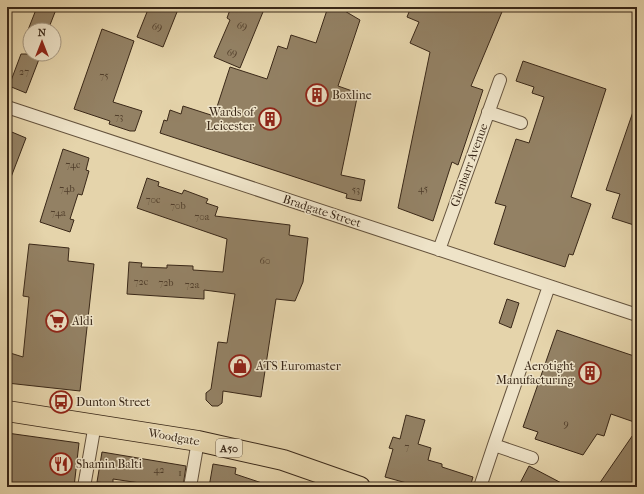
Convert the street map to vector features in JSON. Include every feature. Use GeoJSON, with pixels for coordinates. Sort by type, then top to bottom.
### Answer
{"type":"FeatureCollection","features":[{"type":"Feature","properties":{"kind":"main road","name":"Woodgate"},"geometry":{"type":"LineString","coordinates":[[7,411],[198,441],[282,460],[360,487]]}},
{"type":"Feature","properties":{"kind":"street","name":"Glenbarr Avenue"},"geometry":{"type":"LineString","coordinates":[[439,250],[500,80]]}},
{"type":"Feature","properties":{"kind":"street","name":"Bradgate Street"},"geometry":{"type":"LineString","coordinates":[[7,107],[637,315]]}},
{"type":"Feature","properties":{"kind":"street"},"geometry":{"type":"LineString","coordinates":[[488,112],[521,123]]}},
{"type":"Feature","properties":{"kind":"street"},"geometry":{"type":"LineString","coordinates":[[480,487],[549,286]]}},
{"type":"Feature","properties":{"kind":"street"},"geometry":{"type":"LineString","coordinates":[[84,487],[95,424]]}},
{"type":"Feature","properties":{"kind":"street"},"geometry":{"type":"LineString","coordinates":[[190,487],[198,441]]}},
{"type":"Feature","properties":{"kind":"street"},"geometry":{"type":"LineString","coordinates":[[494,445],[532,458]]}},
{"type":"Feature","properties":{"kind":"building"},"geometry":{"type":"Polygon","coordinates":[[[37,7],[57,7],[51,22],[31,22],[37,7]]]}},
{"type":"Feature","properties":{"kind":"building"},"geometry":{"type":"Polygon","coordinates":[[[149,7],[179,7],[163,47],[137,37],[149,7]]]}},
{"type":"Feature","properties":{"kind":"building"},"geometry":{"type":"Polygon","coordinates":[[[231,7],[265,7],[240,68],[214,57],[230,20],[227,18],[231,7]]]}},
{"type":"Feature","properties":{"kind":"building"},"geometry":{"type":"Polygon","coordinates":[[[328,7],[338,7],[360,20],[338,86],[358,93],[341,175],[365,180],[361,201],[346,198],[347,194],[160,133],[164,120],[167,121],[170,110],[181,114],[183,106],[214,116],[230,67],[267,79],[278,46],[287,49],[291,35],[316,43],[328,7]]]}},
{"type":"Feature","properties":{"kind":"building"},"geometry":{"type":"Polygon","coordinates":[[[411,7],[504,7],[471,86],[483,90],[458,165],[452,162],[433,221],[398,208],[430,52],[410,43],[419,22],[407,17],[411,7]]]}},
{"type":"Feature","properties":{"kind":"building"},"geometry":{"type":"Polygon","coordinates":[[[102,29],[134,41],[113,102],[142,111],[135,131],[130,131],[109,124],[110,121],[74,109],[102,29]]]}},
{"type":"Feature","properties":{"kind":"building"},"geometry":{"type":"Polygon","coordinates":[[[21,54],[22,62],[38,62],[26,93],[9,86],[21,54]]]}},
{"type":"Feature","properties":{"kind":"building"},"geometry":{"type":"Polygon","coordinates":[[[523,61],[606,89],[571,197],[591,204],[573,255],[569,254],[565,267],[494,244],[506,206],[495,203],[516,139],[529,143],[544,97],[532,93],[534,87],[516,81],[523,61]]]}},
{"type":"Feature","properties":{"kind":"building"},"geometry":{"type":"Polygon","coordinates":[[[635,106],[637,106],[637,226],[612,218],[620,194],[606,190],[635,106]]]}},
{"type":"Feature","properties":{"kind":"building"},"geometry":{"type":"Polygon","coordinates":[[[7,130],[26,138],[8,185],[7,185],[7,130]]]}},
{"type":"Feature","properties":{"kind":"building"},"geometry":{"type":"Polygon","coordinates":[[[63,149],[89,158],[86,170],[89,171],[82,195],[78,194],[70,219],[74,220],[70,232],[40,222],[63,149]]]}},
{"type":"Feature","properties":{"kind":"building"},"geometry":{"type":"Polygon","coordinates":[[[147,178],[159,182],[158,186],[182,194],[184,190],[208,199],[206,203],[218,207],[215,216],[290,225],[289,235],[308,238],[303,282],[295,301],[276,299],[261,397],[223,391],[222,403],[218,406],[212,406],[206,400],[206,393],[211,389],[218,342],[227,343],[235,294],[204,290],[204,299],[127,294],[129,262],[142,263],[141,267],[167,268],[167,265],[193,266],[193,270],[223,272],[227,239],[137,208],[147,178]]]}},
{"type":"Feature","properties":{"kind":"building","name":"Aldi"},"geometry":{"type":"Polygon","coordinates":[[[29,244],[69,248],[68,261],[94,264],[80,391],[7,383],[7,352],[23,357],[29,297],[23,296],[29,244]]]}},
{"type":"Feature","properties":{"kind":"building"},"geometry":{"type":"Polygon","coordinates":[[[507,299],[519,303],[511,328],[499,323],[507,299]]]}},
{"type":"Feature","properties":{"kind":"building","name":"Aerotight Manufacturing"},"geometry":{"type":"Polygon","coordinates":[[[557,330],[637,357],[637,423],[611,414],[604,436],[597,434],[583,455],[535,439],[538,432],[523,427],[557,330]]]}},
{"type":"Feature","properties":{"kind":"building"},"geometry":{"type":"Polygon","coordinates":[[[406,415],[425,420],[418,444],[431,448],[428,460],[442,464],[442,467],[473,477],[470,487],[421,487],[385,477],[393,449],[389,448],[393,437],[400,439],[406,415]]]}},
{"type":"Feature","properties":{"kind":"building"},"geometry":{"type":"Polygon","coordinates":[[[637,429],[637,487],[597,487],[637,429]]]}},
{"type":"Feature","properties":{"kind":"building"},"geometry":{"type":"Polygon","coordinates":[[[7,433],[79,443],[74,487],[7,487],[7,433]]]}},
{"type":"Feature","properties":{"kind":"building"},"geometry":{"type":"Polygon","coordinates":[[[102,452],[186,466],[183,487],[169,485],[169,487],[140,487],[140,483],[113,479],[113,484],[97,482],[102,452]]]}},
{"type":"Feature","properties":{"kind":"building"},"geometry":{"type":"Polygon","coordinates":[[[213,464],[236,468],[235,474],[268,485],[268,487],[209,487],[213,464]]]}},
{"type":"Feature","properties":{"kind":"building"},"geometry":{"type":"Polygon","coordinates":[[[529,466],[569,487],[518,487],[529,466]]]}},
{"type":"Feature","properties":{"kind":"place","name":"Boxline"},"geometry":{"type":"Point","coordinates":[317,95]}},
{"type":"Feature","properties":{"kind":"place","name":"Wards of Leicester"},"geometry":{"type":"Point","coordinates":[270,119]}},
{"type":"Feature","properties":{"kind":"place","name":"Aldi"},"geometry":{"type":"Point","coordinates":[57,321]}},
{"type":"Feature","properties":{"kind":"place","name":"ATS Euromaster"},"geometry":{"type":"Point","coordinates":[240,366]}},
{"type":"Feature","properties":{"kind":"place","name":"Aerotight Manufacturing"},"geometry":{"type":"Point","coordinates":[590,373]}},
{"type":"Feature","properties":{"kind":"place","name":"Dunton Street"},"geometry":{"type":"Point","coordinates":[61,402]}},
{"type":"Feature","properties":{"kind":"place","name":"Shamin Balti"},"geometry":{"type":"Point","coordinates":[61,464]}}]}
